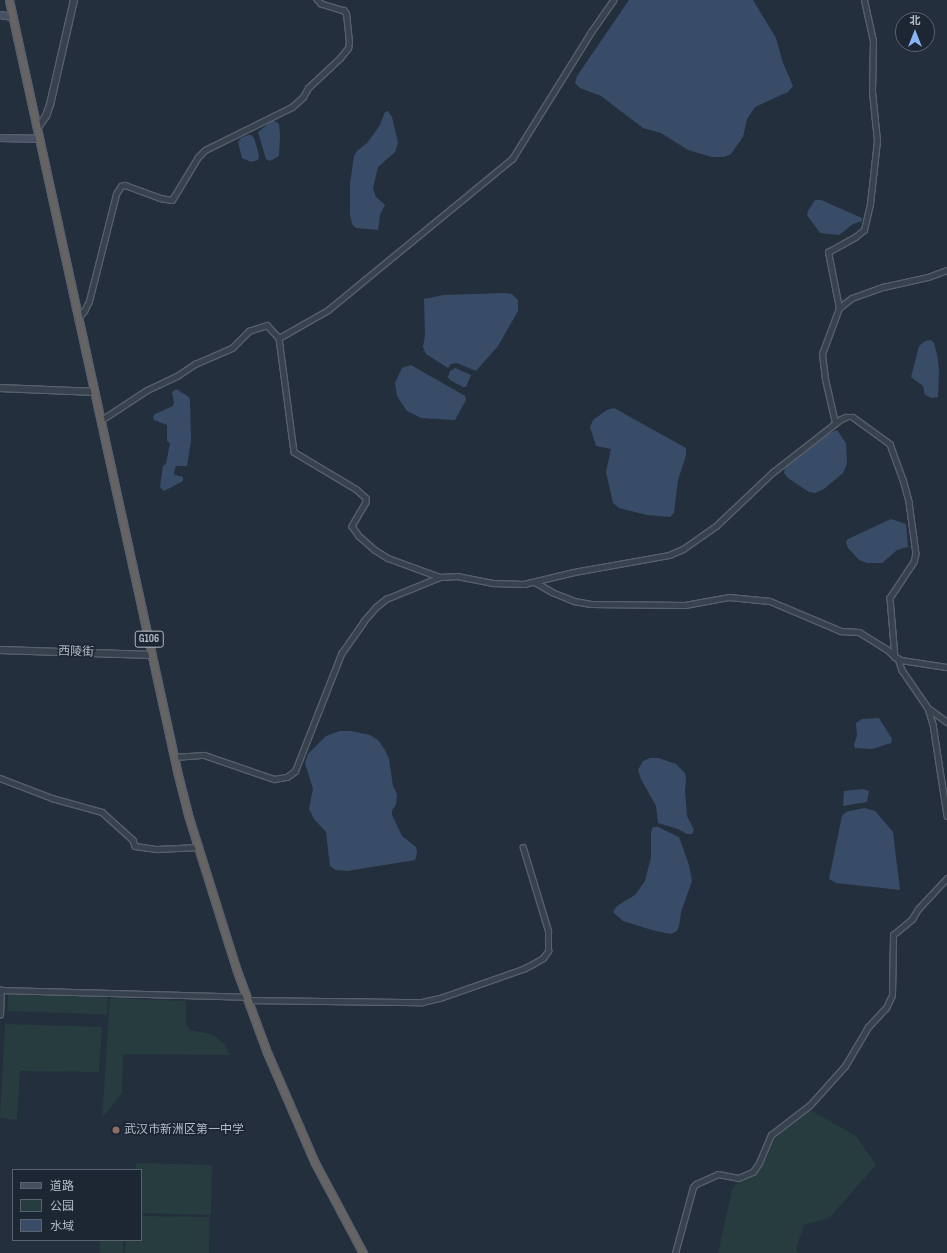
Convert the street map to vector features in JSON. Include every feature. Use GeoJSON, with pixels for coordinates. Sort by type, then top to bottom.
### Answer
{"type":"FeatureCollection","features":[{"type":"Feature","properties":{"kind":"highway","name":"G106"},"geometry":{"type":"LineString","coordinates":[[9,0],[77,319],[174,757],[198,847],[246,999],[302,1136],[363,1253]]}},
{"type":"Feature","properties":{"kind":"main road"},"geometry":{"type":"LineString","coordinates":[[0,15],[13,17]]}},
{"type":"Feature","properties":{"kind":"main road"},"geometry":{"type":"LineString","coordinates":[[0,138],[39,139]]}},
{"type":"Feature","properties":{"kind":"street"},"geometry":{"type":"LineString","coordinates":[[37,129],[50,105],[74,0]]}},
{"type":"Feature","properties":{"kind":"street"},"geometry":{"type":"LineString","coordinates":[[77,319],[89,302],[116,194],[121,186],[125,185],[160,198],[172,200],[198,157],[205,150],[292,107],[302,97],[308,88],[340,58],[348,48],[349,42],[346,14],[344,11],[321,4],[317,0]]}},
{"type":"Feature","properties":{"kind":"street"},"geometry":{"type":"LineString","coordinates":[[279,338],[328,310],[512,159],[613,0]]}},
{"type":"Feature","properties":{"kind":"street"},"geometry":{"type":"LineString","coordinates":[[835,423],[825,379],[822,354],[839,308],[828,252],[856,237],[864,230],[870,204],[877,141],[872,92],[873,40],[864,0]]}},
{"type":"Feature","properties":{"kind":"street"},"geometry":{"type":"LineString","coordinates":[[839,308],[852,298],[883,287],[928,277],[947,270]]}},
{"type":"Feature","properties":{"kind":"street"},"geometry":{"type":"LineString","coordinates":[[100,421],[147,390],[176,376],[195,364],[232,348],[249,331],[267,325],[279,338],[294,452],[356,489],[366,498],[366,502],[352,526],[359,536],[375,550],[388,558],[440,577]]}},
{"type":"Feature","properties":{"kind":"street"},"geometry":{"type":"LineString","coordinates":[[0,388],[94,392]]}},
{"type":"Feature","properties":{"kind":"street"},"geometry":{"type":"LineString","coordinates":[[174,757],[204,755],[274,779],[290,776],[295,771],[341,654],[355,632],[376,607],[386,599],[440,577],[457,576],[502,584],[535,582],[574,572],[662,557],[677,552],[716,526],[773,472],[835,423],[841,419],[853,417],[890,444],[908,496],[916,554],[914,562],[890,598],[896,657],[902,670],[928,708],[947,722]]}},
{"type":"Feature","properties":{"kind":"street"},"geometry":{"type":"LineString","coordinates":[[535,582],[560,595],[591,604],[685,605],[730,597],[770,601],[842,631],[859,632],[888,650],[896,657],[909,662],[947,667]]}},
{"type":"Feature","properties":{"kind":"street","name":"西陵街"},"geometry":{"type":"LineString","coordinates":[[0,650],[152,655]]}},
{"type":"Feature","properties":{"kind":"street"},"geometry":{"type":"LineString","coordinates":[[928,708],[937,742],[947,816]]}},
{"type":"Feature","properties":{"kind":"street"},"geometry":{"type":"LineString","coordinates":[[0,778],[52,798],[102,812],[133,840],[135,846],[157,849],[198,847]]}},
{"type":"Feature","properties":{"kind":"street"},"geometry":{"type":"LineString","coordinates":[[0,1015],[1,990],[246,999],[422,1002],[440,998],[523,969],[543,958],[548,951],[548,931],[523,848]]}},
{"type":"Feature","properties":{"kind":"street"},"geometry":{"type":"LineString","coordinates":[[675,1253],[693,1188],[696,1184],[718,1174],[738,1178],[753,1172],[759,1163],[771,1135],[810,1105],[845,1066],[868,1027],[886,1008],[892,995],[893,935],[912,919],[918,909],[947,878]]}},
{"type":"Feature","properties":{"kind":"green space"},"geometry":{"type":"Polygon","coordinates":[[[8,994],[108,997],[107,1014],[7,1011],[8,994]]]}},
{"type":"Feature","properties":{"kind":"green space"},"geometry":{"type":"Polygon","coordinates":[[[110,998],[186,1001],[186,1023],[190,1030],[211,1034],[225,1044],[230,1055],[123,1054],[122,1093],[102,1118],[110,998]]]}},
{"type":"Feature","properties":{"kind":"green space"},"geometry":{"type":"Polygon","coordinates":[[[5,1024],[102,1027],[99,1072],[20,1071],[17,1120],[0,1118],[5,1024]]]}},
{"type":"Feature","properties":{"kind":"green space"},"geometry":{"type":"Polygon","coordinates":[[[810,1110],[856,1136],[876,1165],[829,1218],[804,1225],[796,1248],[799,1253],[718,1253],[732,1190],[738,1181],[756,1175],[764,1163],[772,1141],[810,1110]]]}},
{"type":"Feature","properties":{"kind":"green space"},"geometry":{"type":"Polygon","coordinates":[[[136,1163],[212,1165],[211,1215],[142,1213],[142,1169],[136,1169],[136,1163]]]}},
{"type":"Feature","properties":{"kind":"green space"},"geometry":{"type":"Polygon","coordinates":[[[142,1216],[210,1217],[209,1253],[125,1253],[126,1241],[142,1241],[142,1216]]]}},
{"type":"Feature","properties":{"kind":"green space"},"geometry":{"type":"Polygon","coordinates":[[[100,1241],[123,1241],[123,1253],[100,1253],[100,1241]]]}},
{"type":"Feature","properties":{"kind":"water"},"geometry":{"type":"Polygon","coordinates":[[[629,0],[753,0],[776,38],[783,63],[793,86],[788,92],[755,107],[747,119],[743,137],[730,155],[723,157],[712,157],[688,150],[661,133],[643,128],[601,96],[580,88],[575,83],[577,76],[629,0]]]}},
{"type":"Feature","properties":{"kind":"water"},"geometry":{"type":"Polygon","coordinates":[[[388,111],[392,117],[398,143],[395,152],[378,167],[373,188],[376,197],[385,205],[380,215],[378,230],[356,228],[352,224],[350,214],[350,183],[354,156],[357,151],[367,143],[380,125],[385,112],[388,111]]]}},
{"type":"Feature","properties":{"kind":"water"},"geometry":{"type":"Polygon","coordinates":[[[273,120],[279,124],[279,156],[270,161],[266,159],[258,132],[273,120]]]}},
{"type":"Feature","properties":{"kind":"water"},"geometry":{"type":"Polygon","coordinates":[[[251,135],[254,138],[259,155],[258,160],[251,162],[242,158],[238,142],[241,138],[251,135]]]}},
{"type":"Feature","properties":{"kind":"water"},"geometry":{"type":"Polygon","coordinates":[[[815,200],[821,200],[862,218],[862,221],[853,224],[839,235],[820,233],[807,215],[815,200]]]}},
{"type":"Feature","properties":{"kind":"water"},"geometry":{"type":"Polygon","coordinates":[[[512,294],[518,300],[518,311],[498,346],[476,371],[457,363],[451,364],[448,368],[426,354],[423,347],[425,335],[424,299],[444,295],[512,294]]]}},
{"type":"Feature","properties":{"kind":"water"},"geometry":{"type":"Polygon","coordinates":[[[931,340],[934,343],[939,369],[938,397],[932,398],[925,395],[923,386],[911,377],[919,346],[925,341],[931,340]]]}},
{"type":"Feature","properties":{"kind":"water"},"geometry":{"type":"Polygon","coordinates":[[[411,365],[465,396],[466,400],[455,420],[421,418],[407,411],[397,396],[395,383],[402,368],[411,365]]]}},
{"type":"Feature","properties":{"kind":"water"},"geometry":{"type":"Polygon","coordinates":[[[455,368],[471,375],[466,387],[463,387],[450,380],[448,377],[450,371],[455,368]]]}},
{"type":"Feature","properties":{"kind":"water"},"geometry":{"type":"Polygon","coordinates":[[[176,389],[189,397],[190,400],[191,441],[187,466],[176,466],[174,472],[175,475],[183,477],[183,481],[164,491],[160,487],[163,466],[166,464],[170,443],[167,441],[167,425],[154,420],[153,417],[155,414],[173,406],[174,402],[172,392],[176,389]]]}},
{"type":"Feature","properties":{"kind":"water"},"geometry":{"type":"Polygon","coordinates":[[[614,408],[686,448],[686,456],[678,480],[674,513],[670,517],[647,515],[619,508],[613,503],[606,472],[611,449],[596,446],[590,427],[593,420],[607,410],[614,408]]]}},
{"type":"Feature","properties":{"kind":"water"},"geometry":{"type":"Polygon","coordinates":[[[837,430],[846,443],[847,464],[843,473],[824,489],[815,493],[809,492],[788,478],[784,473],[785,467],[830,433],[837,430]]]}},
{"type":"Feature","properties":{"kind":"water"},"geometry":{"type":"Polygon","coordinates":[[[891,519],[906,524],[908,547],[897,550],[882,563],[867,563],[859,560],[848,548],[846,542],[848,539],[891,519]]]}},
{"type":"Feature","properties":{"kind":"water"},"geometry":{"type":"Polygon","coordinates":[[[879,718],[892,739],[891,743],[872,749],[855,748],[854,744],[857,736],[856,723],[862,719],[879,718]]]}},
{"type":"Feature","properties":{"kind":"water"},"geometry":{"type":"Polygon","coordinates":[[[340,731],[351,731],[370,735],[378,740],[385,750],[389,759],[393,786],[397,794],[396,804],[392,811],[392,815],[402,836],[416,847],[417,853],[415,860],[347,871],[336,870],[330,866],[326,832],[314,819],[309,809],[313,789],[305,763],[308,754],[326,736],[340,731]]]}},
{"type":"Feature","properties":{"kind":"water"},"geometry":{"type":"Polygon","coordinates":[[[650,758],[658,758],[676,764],[685,773],[687,816],[694,830],[692,834],[687,834],[678,829],[658,823],[656,806],[641,779],[638,770],[643,761],[650,758]]]}},
{"type":"Feature","properties":{"kind":"water"},"geometry":{"type":"Polygon","coordinates":[[[863,789],[869,791],[867,802],[843,806],[844,791],[863,789]]]}},
{"type":"Feature","properties":{"kind":"water"},"geometry":{"type":"Polygon","coordinates":[[[864,808],[875,811],[893,832],[900,890],[836,883],[829,879],[842,816],[846,812],[864,808]]]}},
{"type":"Feature","properties":{"kind":"water"},"geometry":{"type":"Polygon","coordinates":[[[653,827],[658,827],[679,837],[689,865],[692,881],[681,912],[679,926],[677,931],[671,934],[623,921],[613,912],[617,906],[635,895],[645,881],[651,857],[651,832],[653,827]]]}},
{"type":"Feature","properties":{"kind":"place","name":"武汉市新洲区第一中学"},"geometry":{"type":"Point","coordinates":[116,1130]}}]}
